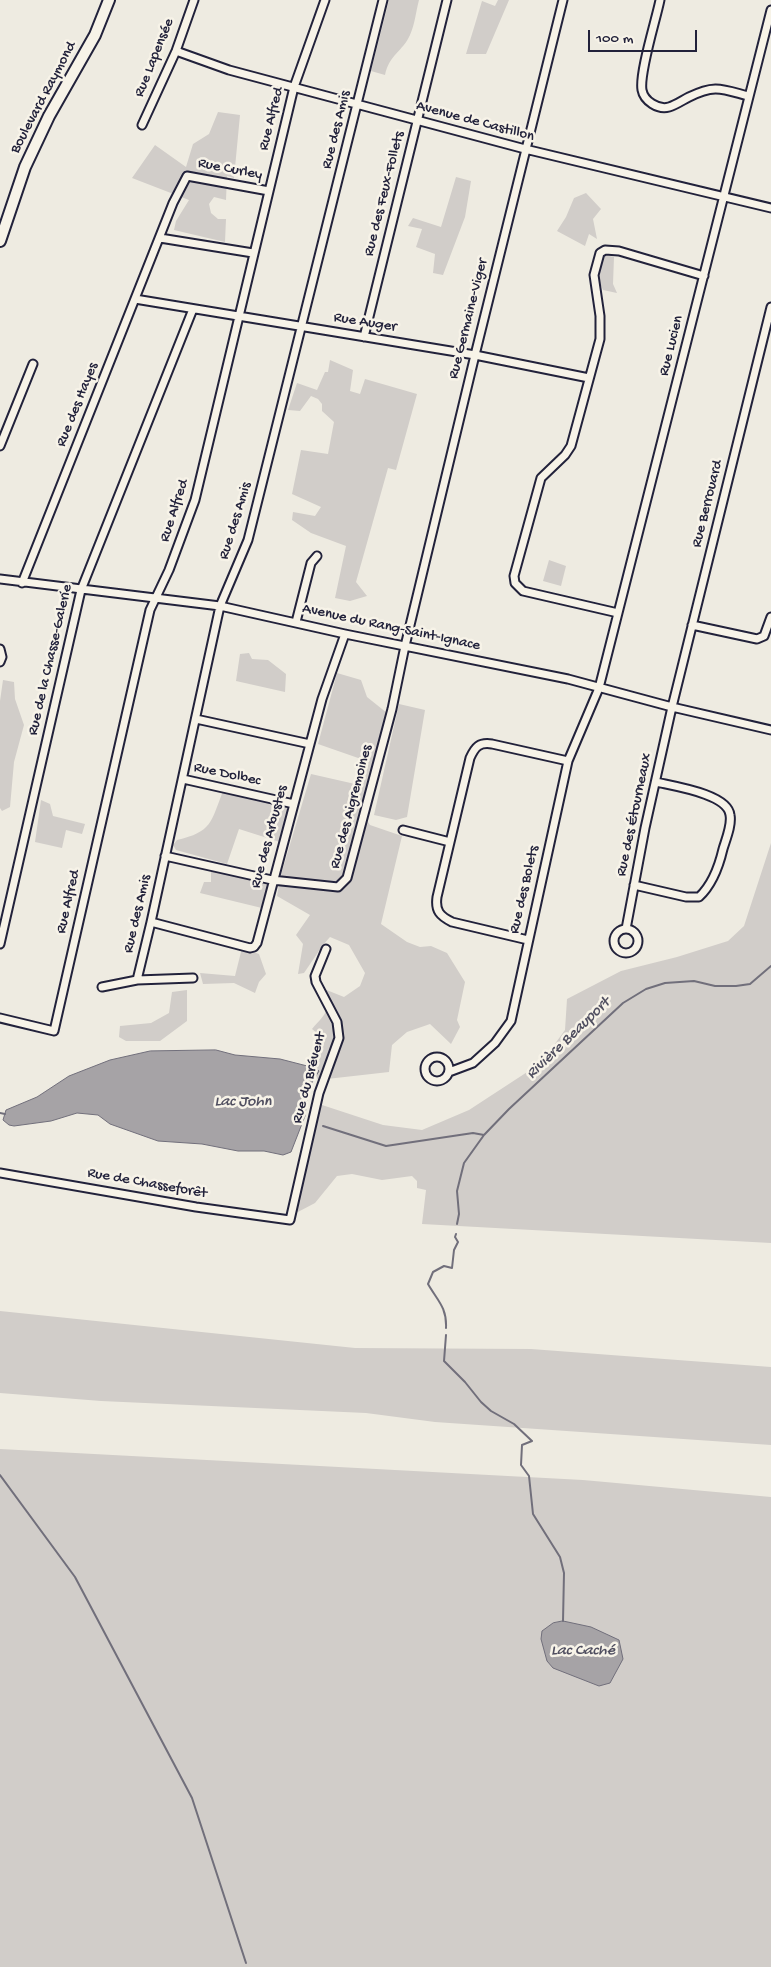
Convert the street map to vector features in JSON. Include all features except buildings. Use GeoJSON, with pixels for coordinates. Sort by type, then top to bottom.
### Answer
{"type":"FeatureCollection","features":[{"type":"Feature","properties":{"kind":"street","name":"Boulevard Raymond"},"geometry":{"type":"LineString","coordinates":[[0,241],[25,167],[48,116],[95,35],[109,0]]}},
{"type":"Feature","properties":{"kind":"street","name":"Rue Lapensée"},"geometry":{"type":"LineString","coordinates":[[142,126],[176,51],[194,0]]}},
{"type":"Feature","properties":{"kind":"street","name":"Rue Alfred"},"geometry":{"type":"LineString","coordinates":[[0,1018],[54,1031],[147,619],[169,570],[195,500],[294,87],[325,0]]}},
{"type":"Feature","properties":{"kind":"street","name":"Rue des Amis"},"geometry":{"type":"LineString","coordinates":[[136,980],[151,922],[220,606],[248,540],[384,0]]}},
{"type":"Feature","properties":{"kind":"street","name":"Rue des Feux-Follets"},"geometry":{"type":"LineString","coordinates":[[364,337],[447,0]]}},
{"type":"Feature","properties":{"kind":"street","name":"Rue Germaine-Viger"},"geometry":{"type":"LineString","coordinates":[[405,646],[562,0]]}},
{"type":"Feature","properties":{"kind":"street"},"geometry":{"type":"LineString","coordinates":[[660,0],[642,78],[644,96],[649,102],[662,107],[668,107],[711,88],[748,96]]}},
{"type":"Feature","properties":{"kind":"street","name":"Rue Lucien"},"geometry":{"type":"LineString","coordinates":[[599,688],[771,10]]}},
{"type":"Feature","properties":{"kind":"street","name":"Avenue de Castillon"},"geometry":{"type":"LineString","coordinates":[[176,51],[229,70],[525,150],[771,208]]}},
{"type":"Feature","properties":{"kind":"street","name":"Rue Curley"},"geometry":{"type":"LineString","coordinates":[[187,176],[269,191]]}},
{"type":"Feature","properties":{"kind":"street","name":"Rue des Hayes"},"geometry":{"type":"LineString","coordinates":[[22,583],[173,203],[187,176]]}},
{"type":"Feature","properties":{"kind":"street"},"geometry":{"type":"LineString","coordinates":[[160,238],[253,253]]}},
{"type":"Feature","properties":{"kind":"street"},"geometry":{"type":"LineString","coordinates":[[618,613],[530,593],[518,587],[514,576],[537,488],[542,478],[565,455],[571,446],[600,339],[600,316],[594,275],[600,253],[605,250],[619,251],[704,276]]}},
{"type":"Feature","properties":{"kind":"street","name":"Rue Auger"},"geometry":{"type":"LineString","coordinates":[[135,299],[475,355],[589,378]]}},
{"type":"Feature","properties":{"kind":"street","name":"Rue Berrouard"},"geometry":{"type":"LineString","coordinates":[[672,707],[768,329],[771,307]]}},
{"type":"Feature","properties":{"kind":"street","name":"Rue de la Chasse-Galerie"},"geometry":{"type":"LineString","coordinates":[[0,944],[80,590],[194,309]]}},
{"type":"Feature","properties":{"kind":"street"},"geometry":{"type":"LineString","coordinates":[[0,446],[33,364]]}},
{"type":"Feature","properties":{"kind":"street"},"geometry":{"type":"LineString","coordinates":[[296,622],[311,563],[317,556]]}},
{"type":"Feature","properties":{"kind":"street","name":"Avenue du Rang-Saint-Ignace"},"geometry":{"type":"LineString","coordinates":[[0,579],[220,606],[345,634],[568,679],[672,707],[771,730]]}},
{"type":"Feature","properties":{"kind":"street"},"geometry":{"type":"LineString","coordinates":[[692,625],[757,639],[764,636],[771,617]]}},
{"type":"Feature","properties":{"kind":"street","name":"Rue des Arbustes"},"geometry":{"type":"LineString","coordinates":[[151,922],[250,948],[254,947],[322,699],[345,634]]}},
{"type":"Feature","properties":{"kind":"street","name":"Rue des Aigremoines"},"geometry":{"type":"LineString","coordinates":[[165,856],[272,880],[338,887],[348,878],[392,710],[405,646]]}},
{"type":"Feature","properties":{"kind":"street"},"geometry":{"type":"LineString","coordinates":[[0,649],[2,657],[0,662]]}},
{"type":"Feature","properties":{"kind":"street","name":"Rue des Bolets"},"geometry":{"type":"LineString","coordinates":[[449,1072],[473,1063],[495,1043],[511,1021],[568,761],[599,688]]}},
{"type":"Feature","properties":{"kind":"street","name":"Rue des Étourneaux"},"geometry":{"type":"LineString","coordinates":[[626,928],[672,707]]}},
{"type":"Feature","properties":{"kind":"street"},"geometry":{"type":"LineString","coordinates":[[196,719],[310,744]]}},
{"type":"Feature","properties":{"kind":"street"},"geometry":{"type":"LineString","coordinates":[[528,940],[452,922],[438,913],[436,906],[437,897],[470,758],[478,745],[484,743],[492,744],[568,761]]}},
{"type":"Feature","properties":{"kind":"street","name":"Rue Dolbec"},"geometry":{"type":"LineString","coordinates":[[183,779],[294,804]]}},
{"type":"Feature","properties":{"kind":"street"},"geometry":{"type":"LineString","coordinates":[[634,885],[686,897],[700,896],[708,888],[722,855],[731,817],[726,805],[715,797],[656,782]]}},
{"type":"Feature","properties":{"kind":"street"},"geometry":{"type":"LineString","coordinates":[[403,830],[450,842]]}},
{"type":"Feature","properties":{"kind":"street","name":"Rue du Brévent"},"geometry":{"type":"LineString","coordinates":[[290,1220],[319,1093],[339,1038],[337,1022],[316,982],[316,976],[326,949]]}},
{"type":"Feature","properties":{"kind":"street"},"geometry":{"type":"LineString","coordinates":[[102,987],[136,980],[193,978]]}},
{"type":"Feature","properties":{"kind":"street","name":"Rue de Chasseforêt"},"geometry":{"type":"LineString","coordinates":[[0,1173],[196,1207],[290,1220]]}},
{"type":"Feature","properties":{"kind":"shaded area"},"geometry":{"type":"Polygon","coordinates":[[[389,0],[419,0],[410,35],[393,58],[385,75],[371,71],[389,0]]]}},
{"type":"Feature","properties":{"kind":"shaded area"},"geometry":{"type":"Polygon","coordinates":[[[498,0],[509,0],[486,54],[466,54],[482,1],[495,6],[498,0]]]}},
{"type":"Feature","properties":{"kind":"shaded area"},"geometry":{"type":"Polygon","coordinates":[[[218,112],[240,115],[234,178],[227,176],[226,200],[214,197],[209,204],[211,213],[218,219],[226,219],[225,242],[174,230],[176,221],[189,200],[132,178],[155,145],[186,167],[193,144],[209,134],[218,112]]]}},
{"type":"Feature","properties":{"kind":"shaded area"},"geometry":{"type":"Polygon","coordinates":[[[456,177],[471,181],[465,217],[443,275],[433,273],[435,254],[416,247],[422,229],[408,226],[413,218],[441,227],[456,177]]]}},
{"type":"Feature","properties":{"kind":"shaded area"},"geometry":{"type":"Polygon","coordinates":[[[586,193],[601,209],[593,219],[597,239],[589,234],[585,246],[557,231],[566,217],[574,198],[586,193]]]}},
{"type":"Feature","properties":{"kind":"shaded area"},"geometry":{"type":"Polygon","coordinates":[[[601,254],[614,257],[613,284],[617,293],[603,290],[599,281],[598,273],[601,254]]]}},
{"type":"Feature","properties":{"kind":"shaded area"},"geometry":{"type":"Polygon","coordinates":[[[330,360],[353,370],[350,391],[360,394],[365,379],[417,394],[396,470],[388,468],[356,582],[367,596],[350,601],[335,598],[346,546],[311,533],[292,520],[293,512],[315,516],[321,507],[292,494],[301,450],[328,454],[334,422],[322,411],[322,404],[318,399],[311,396],[300,411],[288,410],[297,383],[317,390],[325,372],[328,372],[330,360]]]}},
{"type":"Feature","properties":{"kind":"shaded area"},"geometry":{"type":"Polygon","coordinates":[[[549,560],[566,566],[561,586],[543,581],[549,560]]]}},
{"type":"Feature","properties":{"kind":"shaded area"},"geometry":{"type":"Polygon","coordinates":[[[249,653],[252,659],[268,660],[286,674],[285,692],[236,681],[240,654],[249,653]]]}},
{"type":"Feature","properties":{"kind":"shaded area"},"geometry":{"type":"Polygon","coordinates":[[[337,673],[361,680],[367,697],[387,713],[364,816],[370,825],[402,836],[381,924],[407,942],[420,947],[431,946],[447,953],[465,982],[457,1020],[460,1027],[451,1044],[430,1024],[407,1032],[392,1045],[389,1072],[318,1080],[312,1067],[305,1062],[324,1039],[312,1029],[326,1011],[324,989],[344,997],[360,986],[365,973],[349,945],[330,937],[304,973],[298,974],[303,944],[296,935],[310,915],[277,896],[280,878],[311,774],[355,784],[361,759],[318,744],[337,673]]]}},
{"type":"Feature","properties":{"kind":"shaded area"},"geometry":{"type":"Polygon","coordinates":[[[3,680],[14,682],[15,699],[24,725],[14,762],[10,807],[2,811],[0,808],[0,701],[3,680]]]}},
{"type":"Feature","properties":{"kind":"shaded area"},"geometry":{"type":"Polygon","coordinates":[[[399,704],[425,710],[407,817],[396,820],[374,815],[399,704]]]}},
{"type":"Feature","properties":{"kind":"shaded area"},"geometry":{"type":"Polygon","coordinates":[[[223,791],[294,802],[283,843],[239,829],[227,864],[176,850],[173,845],[177,840],[197,833],[209,824],[223,791]]]}},
{"type":"Feature","properties":{"kind":"shaded area"},"geometry":{"type":"Polygon","coordinates":[[[41,800],[50,804],[53,816],[85,824],[82,834],[66,830],[62,848],[35,842],[41,800]]]}},
{"type":"Feature","properties":{"kind":"shaded area"},"geometry":{"type":"Polygon","coordinates":[[[771,843],[771,1243],[422,1224],[426,1190],[417,1188],[417,1181],[412,1176],[382,1180],[352,1174],[337,1176],[315,1203],[296,1213],[306,1158],[319,1104],[383,1125],[422,1130],[469,1110],[541,1063],[565,1030],[567,999],[621,971],[677,957],[728,941],[744,926],[771,843]]]}},
{"type":"Feature","properties":{"kind":"shaded area"},"geometry":{"type":"Polygon","coordinates":[[[211,866],[272,879],[266,909],[200,893],[204,882],[211,882],[211,866]]]}},
{"type":"Feature","properties":{"kind":"shaded area"},"geometry":{"type":"Polygon","coordinates":[[[242,948],[259,954],[266,974],[259,982],[255,993],[234,983],[203,984],[200,973],[235,976],[242,948]]]}},
{"type":"Feature","properties":{"kind":"shaded area"},"geometry":{"type":"Polygon","coordinates":[[[187,990],[187,1021],[160,1041],[126,1041],[119,1037],[120,1026],[151,1023],[169,1013],[172,992],[187,990]]]}},
{"type":"Feature","properties":{"kind":"shaded area"},"geometry":{"type":"Polygon","coordinates":[[[0,1311],[355,1348],[531,1349],[771,1367],[771,1445],[435,1422],[366,1413],[101,1401],[0,1393],[0,1311]]]}},
{"type":"Feature","properties":{"kind":"shaded area"},"geometry":{"type":"Polygon","coordinates":[[[0,1449],[583,1480],[771,1497],[771,1967],[0,1967],[0,1449]]]}},
{"type":"Feature","properties":{"kind":"water","name":"Lac John"},"geometry":{"type":"Polygon","coordinates":[[[216,1050],[235,1055],[280,1059],[315,1068],[319,1071],[308,1089],[305,1116],[291,1152],[283,1155],[264,1151],[238,1151],[202,1144],[158,1141],[110,1124],[98,1115],[77,1113],[51,1121],[14,1126],[9,1125],[3,1120],[6,1110],[37,1097],[69,1076],[110,1060],[150,1051],[216,1050]]]}},
{"type":"Feature","properties":{"kind":"water","name":"Lac Caché"},"geometry":{"type":"Polygon","coordinates":[[[563,1621],[591,1627],[619,1640],[623,1659],[610,1683],[599,1686],[553,1668],[547,1661],[541,1639],[542,1631],[553,1623],[563,1621]]]}},
{"type":"Feature","properties":{"kind":"waterway","name":"Rivière Beauport"},"geometry":{"type":"LineString","coordinates":[[457,1224],[459,1214],[457,1191],[464,1163],[484,1135],[509,1109],[623,1003],[646,989],[665,983],[694,981],[715,986],[750,984],[771,966]]}},
{"type":"Feature","properties":{"kind":"waterway"},"geometry":{"type":"LineString","coordinates":[[0,1113],[5,1114]]}},
{"type":"Feature","properties":{"kind":"waterway"},"geometry":{"type":"LineString","coordinates":[[323,1126],[386,1146],[473,1133],[484,1135]]}},
{"type":"Feature","properties":{"kind":"waterway","name":"Rivière Beauport"},"geometry":{"type":"LineString","coordinates":[[446,1328],[443,1309],[428,1284],[433,1272],[444,1266],[452,1268],[454,1250],[458,1242],[455,1237],[456,1234]]}},
{"type":"Feature","properties":{"kind":"waterway","name":"Rivière Beauport"},"geometry":{"type":"LineString","coordinates":[[446,1335],[444,1361],[465,1382],[481,1402],[491,1411],[514,1424],[532,1441],[522,1445],[521,1465],[529,1476],[533,1514],[560,1557],[564,1573],[563,1621]]}},
{"type":"Feature","properties":{"kind":"waterway"},"geometry":{"type":"LineString","coordinates":[[0,1475],[75,1577],[192,1798],[246,1963]]}}]}
